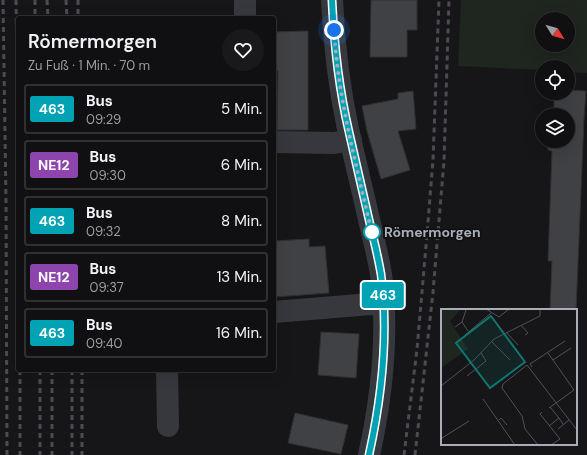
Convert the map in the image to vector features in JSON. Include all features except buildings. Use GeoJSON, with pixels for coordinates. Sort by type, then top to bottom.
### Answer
{"type":"FeatureCollection","features":[{"type":"Feature","properties":{"kind":"street"},"geometry":{"type":"LineString","coordinates":[[245,0],[245,16]]}},
{"type":"Feature","properties":{"kind":"street"},"geometry":{"type":"LineString","coordinates":[[332,0],[334,44],[343,102],[350,140],[381,273],[384,305],[382,373],[375,427],[369,455]]}},
{"type":"Feature","properties":{"kind":"street"},"geometry":{"type":"LineString","coordinates":[[276,142],[334,143],[350,140]]}},
{"type":"Feature","properties":{"kind":"street"},"geometry":{"type":"LineString","coordinates":[[276,312],[371,304],[384,305]]}},
{"type":"Feature","properties":{"kind":"street"},"geometry":{"type":"LineString","coordinates":[[167,372],[168,426]]}},
{"type":"Feature","properties":{"kind":"shaded area"},"geometry":{"type":"Polygon","coordinates":[[[461,0],[587,0],[587,73],[575,72],[575,60],[535,60],[535,70],[458,66],[461,0]]]}},
{"type":"Feature","properties":{"kind":"railway"},"geometry":{"type":"LineString","coordinates":[[3,0],[6,201],[7,455]]}},
{"type":"Feature","properties":{"kind":"railway"},"geometry":{"type":"LineString","coordinates":[[16,0],[16,16]]}},
{"type":"Feature","properties":{"kind":"railway"},"geometry":{"type":"LineString","coordinates":[[35,0],[35,16]]}},
{"type":"Feature","properties":{"kind":"railway"},"geometry":{"type":"LineString","coordinates":[[47,0],[48,16]]}},
{"type":"Feature","properties":{"kind":"railway"},"geometry":{"type":"LineString","coordinates":[[66,0],[67,16]]}},
{"type":"Feature","properties":{"kind":"railway"},"geometry":{"type":"LineString","coordinates":[[78,0],[78,16]]}},
{"type":"Feature","properties":{"kind":"railway"},"geometry":{"type":"LineString","coordinates":[[404,455],[417,349],[433,160],[439,0]]}},
{"type":"Feature","properties":{"kind":"railway"},"geometry":{"type":"LineString","coordinates":[[415,455],[433,292],[444,161],[449,0]]}},
{"type":"Feature","properties":{"kind":"railway"},"geometry":{"type":"LineString","coordinates":[[20,372],[20,455]]}},
{"type":"Feature","properties":{"kind":"railway"},"geometry":{"type":"LineString","coordinates":[[40,372],[40,455]]}},
{"type":"Feature","properties":{"kind":"railway"},"geometry":{"type":"LineString","coordinates":[[52,372],[52,455]]}},
{"type":"Feature","properties":{"kind":"railway"},"geometry":{"type":"LineString","coordinates":[[72,372],[72,455]]}},
{"type":"Feature","properties":{"kind":"railway"},"geometry":{"type":"LineString","coordinates":[[82,372],[82,455]]}},
{"type":"Feature","properties":{"kind":"bus line","name":"463"},"geometry":{"type":"LineString","coordinates":[[332,0],[334,44],[343,102],[348,131],[381,273],[384,305],[382,373],[375,427],[369,455]]}},
{"type":"Feature","properties":{"kind":"place","name":"Römermorgen"},"geometry":{"type":"Point","coordinates":[372,232]}},
{"type":"Feature","properties":{"kind":"route"},"geometry":{"type":"LineString","coordinates":[[334,30],[334,44],[348,131],[372,234],[372,232]]}}]}
